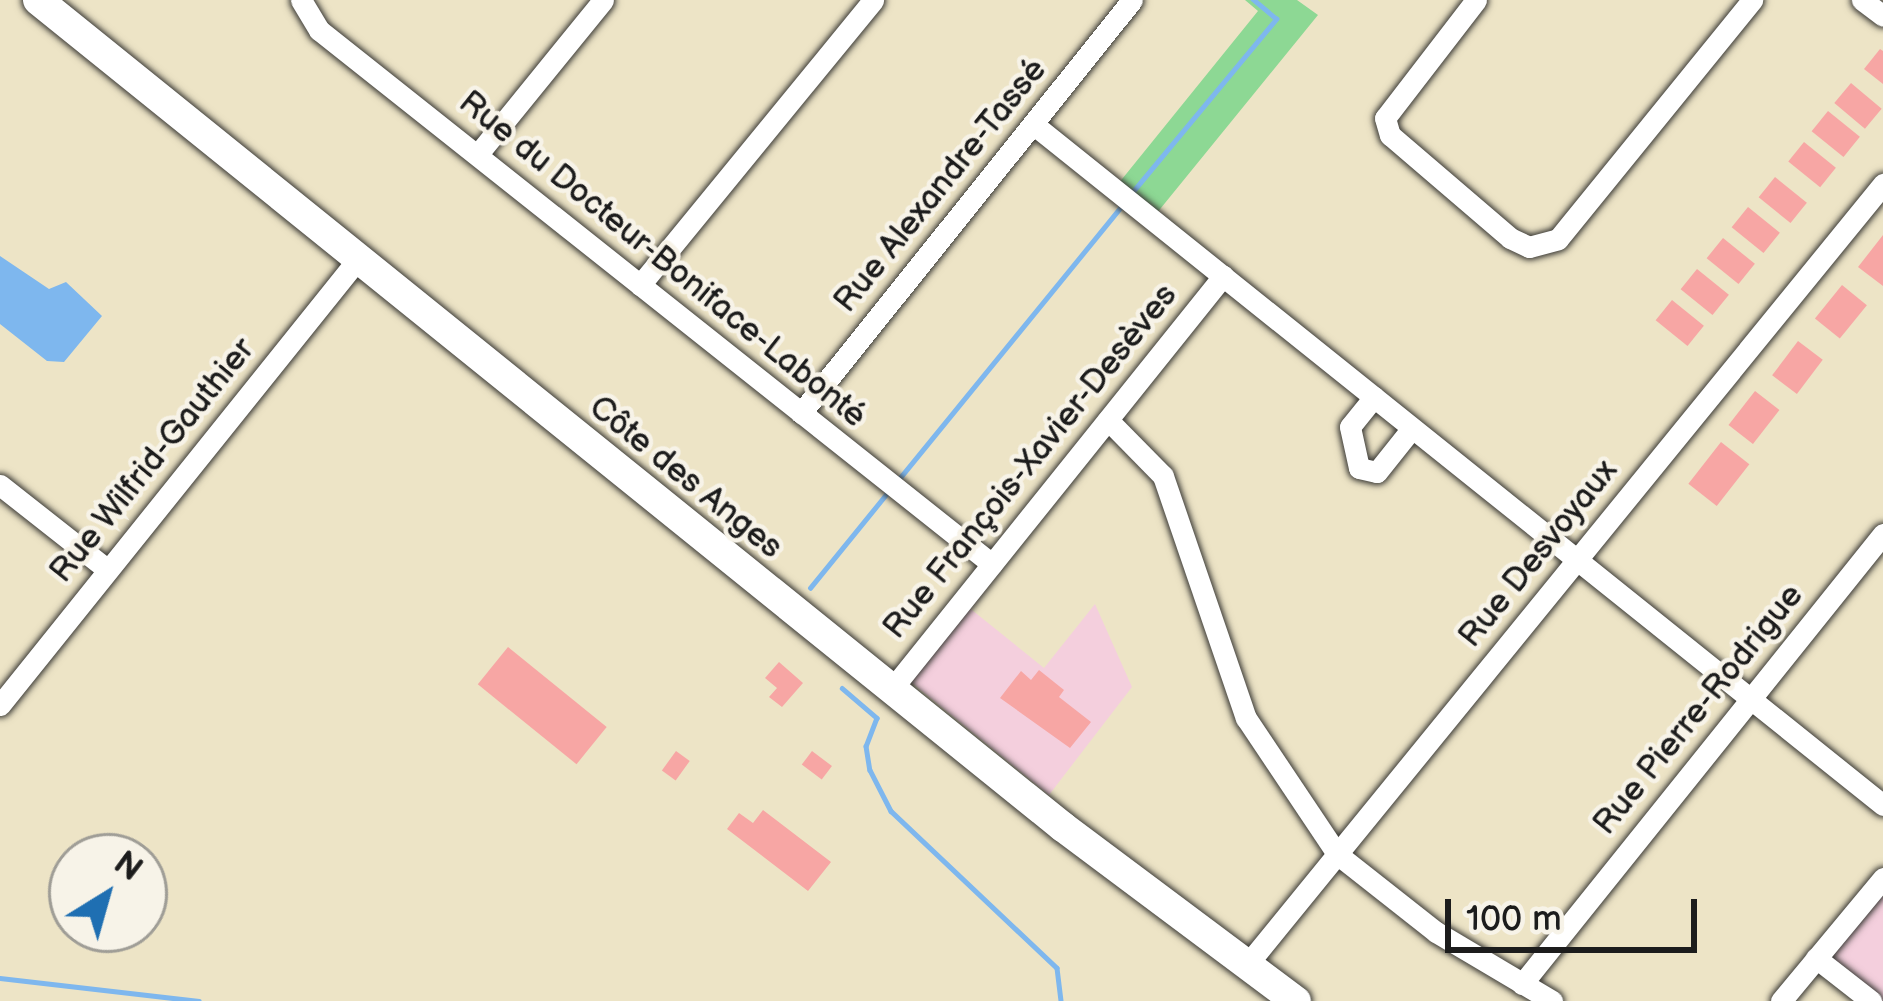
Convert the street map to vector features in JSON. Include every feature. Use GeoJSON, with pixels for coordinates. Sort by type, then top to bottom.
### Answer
{"type":"FeatureCollection","features":[{"type":"Feature","properties":{"kind":"street","name":"Côte des Anges"},"geometry":{"type":"LineString","coordinates":[[38,0],[891,690],[1296,1001]]}},
{"type":"Feature","properties":{"kind":"street","name":"Rue du Docteur-Boniface-Labonté"},"geometry":{"type":"LineString","coordinates":[[302,0],[319,30],[992,564]]}},
{"type":"Feature","properties":{"kind":"street"},"geometry":{"type":"LineString","coordinates":[[478,154],[603,0]]}},
{"type":"Feature","properties":{"kind":"street"},"geometry":{"type":"LineString","coordinates":[[640,285],[873,0]]}},
{"type":"Feature","properties":{"kind":"street","name":"Rue Alexandre-Tassé"},"geometry":{"type":"LineString","coordinates":[[801,412],[1132,0]]}},
{"type":"Feature","properties":{"kind":"street"},"geometry":{"type":"LineString","coordinates":[[1476,0],[1384,118],[1390,135],[1510,238],[1529,247],[1558,239],[1752,0]]}},
{"type":"Feature","properties":{"kind":"street"},"geometry":{"type":"LineString","coordinates":[[1862,0],[1883,16]]}},
{"type":"Feature","properties":{"kind":"street"},"geometry":{"type":"LineString","coordinates":[[1033,124],[1883,805]]}},
{"type":"Feature","properties":{"kind":"street","name":"Rue Desvoyaux"},"geometry":{"type":"LineString","coordinates":[[1246,966],[1883,184]]}},
{"type":"Feature","properties":{"kind":"street","name":"Rue Wilfrid-Gauthier"},"geometry":{"type":"LineString","coordinates":[[0,705],[358,259]]}},
{"type":"Feature","properties":{"kind":"street","name":"Rue François-Xavier-Desèves"},"geometry":{"type":"LineString","coordinates":[[891,690],[1223,276]]}},
{"type":"Feature","properties":{"kind":"street"},"geometry":{"type":"LineString","coordinates":[[1374,397],[1350,428],[1359,468],[1377,472],[1412,428]]}},
{"type":"Feature","properties":{"kind":"street"},"geometry":{"type":"LineString","coordinates":[[1108,420],[1163,476],[1246,718],[1337,854],[1436,932],[1552,1001]]}},
{"type":"Feature","properties":{"kind":"street"},"geometry":{"type":"LineString","coordinates":[[0,484],[108,570]]}},
{"type":"Feature","properties":{"kind":"street","name":"Rue Pierre-Rodrigue"},"geometry":{"type":"LineString","coordinates":[[1522,984],[1883,534]]}},
{"type":"Feature","properties":{"kind":"street"},"geometry":{"type":"LineString","coordinates":[[1781,1001],[1883,878]]}},
{"type":"Feature","properties":{"kind":"street"},"geometry":{"type":"LineString","coordinates":[[1816,958],[1871,1001]]}},
{"type":"Feature","properties":{"kind":"shaded area"},"geometry":{"type":"Polygon","coordinates":[[[962,602],[1044,668],[1095,604],[1132,687],[1049,795],[906,678],[962,602]]]}},
{"type":"Feature","properties":{"kind":"shaded area"},"geometry":{"type":"Polygon","coordinates":[[[1883,877],[1883,1001],[1871,1001],[1816,958],[1883,877]]]}},
{"type":"Feature","properties":{"kind":"green space"},"geometry":{"type":"Polygon","coordinates":[[[1245,0],[1297,0],[1318,15],[1152,219],[1114,189],[1258,11],[1245,0]]]}},
{"type":"Feature","properties":{"kind":"water"},"geometry":{"type":"Polygon","coordinates":[[[0,256],[49,289],[66,282],[102,316],[64,362],[47,361],[0,324],[0,256]]]}},
{"type":"Feature","properties":{"kind":"building"},"geometry":{"type":"Polygon","coordinates":[[[1883,51],[1883,84],[1864,69],[1883,51]]]}},
{"type":"Feature","properties":{"kind":"building"},"geometry":{"type":"Polygon","coordinates":[[[1851,83],[1882,109],[1865,129],[1834,103],[1851,83]]]}},
{"type":"Feature","properties":{"kind":"building"},"geometry":{"type":"Polygon","coordinates":[[[1828,111],[1860,137],[1844,157],[1812,131],[1828,111]]]}},
{"type":"Feature","properties":{"kind":"building"},"geometry":{"type":"Polygon","coordinates":[[[1804,142],[1836,168],[1820,187],[1788,161],[1804,142]]]}},
{"type":"Feature","properties":{"kind":"building"},"geometry":{"type":"Polygon","coordinates":[[[1775,177],[1807,203],[1791,223],[1759,197],[1775,177]]]}},
{"type":"Feature","properties":{"kind":"building"},"geometry":{"type":"Polygon","coordinates":[[[1748,207],[1780,233],[1764,253],[1732,227],[1748,207]]]}},
{"type":"Feature","properties":{"kind":"building"},"geometry":{"type":"Polygon","coordinates":[[[1883,235],[1883,286],[1858,267],[1883,235]]]}},
{"type":"Feature","properties":{"kind":"building"},"geometry":{"type":"Polygon","coordinates":[[[1723,238],[1755,264],[1739,284],[1707,258],[1723,238]]]}},
{"type":"Feature","properties":{"kind":"building"},"geometry":{"type":"Polygon","coordinates":[[[1697,269],[1729,295],[1713,315],[1681,289],[1697,269]]]}},
{"type":"Feature","properties":{"kind":"building"},"geometry":{"type":"Polygon","coordinates":[[[1842,285],[1867,305],[1840,339],[1815,318],[1842,285]]]}},
{"type":"Feature","properties":{"kind":"building"},"geometry":{"type":"Polygon","coordinates":[[[1672,300],[1704,326],[1688,346],[1656,320],[1672,300]]]}},
{"type":"Feature","properties":{"kind":"building"},"geometry":{"type":"Polygon","coordinates":[[[1798,341],[1823,360],[1797,394],[1772,375],[1798,341]]]}},
{"type":"Feature","properties":{"kind":"building"},"geometry":{"type":"Polygon","coordinates":[[[1755,391],[1779,410],[1753,444],[1729,425],[1755,391]]]}},
{"type":"Feature","properties":{"kind":"building"},"geometry":{"type":"Polygon","coordinates":[[[1721,442],[1749,464],[1717,506],[1688,484],[1721,442]]]}},
{"type":"Feature","properties":{"kind":"building"},"geometry":{"type":"Polygon","coordinates":[[[508,647],[607,727],[576,764],[478,684],[508,647]]]}},
{"type":"Feature","properties":{"kind":"building"},"geometry":{"type":"Polygon","coordinates":[[[779,662],[803,683],[782,707],[769,697],[777,688],[765,678],[779,662]]]}},
{"type":"Feature","properties":{"kind":"building"},"geometry":{"type":"Polygon","coordinates":[[[1039,670],[1064,690],[1059,697],[1091,722],[1070,748],[1000,698],[1021,671],[1031,680],[1039,670]]]}},
{"type":"Feature","properties":{"kind":"building"},"geometry":{"type":"Polygon","coordinates":[[[676,751],[690,761],[676,780],[662,770],[676,751]]]}},
{"type":"Feature","properties":{"kind":"building"},"geometry":{"type":"Polygon","coordinates":[[[812,751],[832,766],[822,780],[802,765],[812,751]]]}},
{"type":"Feature","properties":{"kind":"building"},"geometry":{"type":"Polygon","coordinates":[[[763,810],[831,862],[808,891],[727,829],[739,813],[753,823],[763,810]]]}},
{"type":"Feature","properties":{"kind":"waterway"},"geometry":{"type":"LineString","coordinates":[[1130,195],[1276,19],[1253,0]]}},
{"type":"Feature","properties":{"kind":"waterway"},"geometry":{"type":"LineString","coordinates":[[899,479],[1123,204]]}},
{"type":"Feature","properties":{"kind":"waterway"},"geometry":{"type":"LineString","coordinates":[[810,588],[888,492]]}},
{"type":"Feature","properties":{"kind":"waterway"},"geometry":{"type":"LineString","coordinates":[[842,688],[877,718],[866,746],[870,770],[891,811],[1057,968],[1061,1001]]}},
{"type":"Feature","properties":{"kind":"waterway"},"geometry":{"type":"LineString","coordinates":[[0,978],[199,1001]]}}]}
